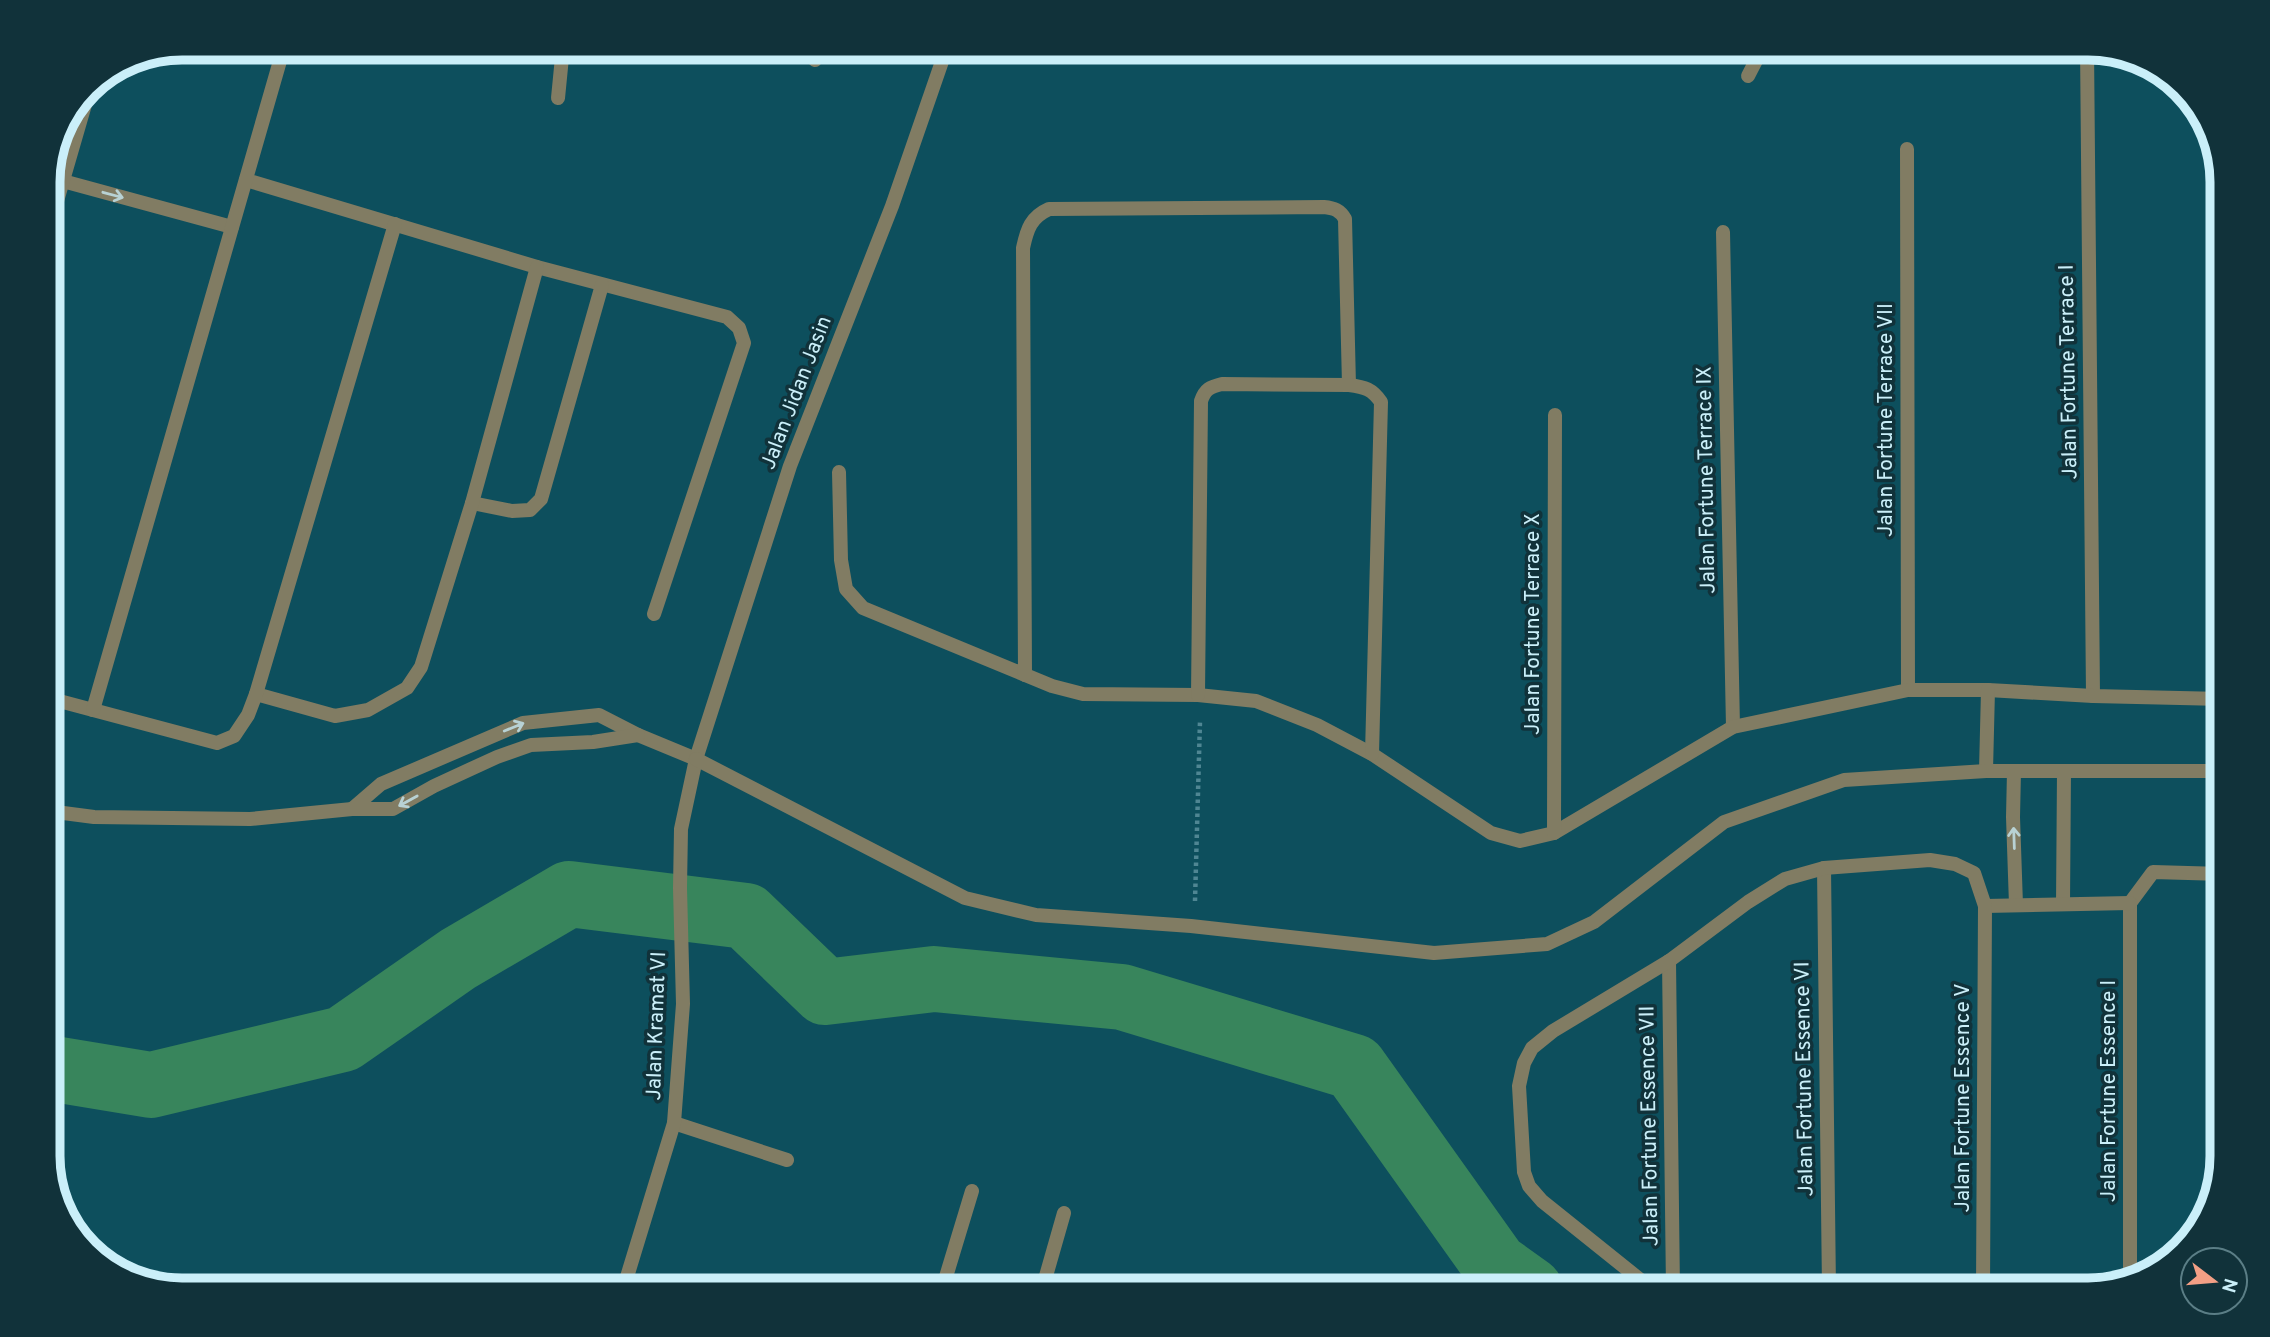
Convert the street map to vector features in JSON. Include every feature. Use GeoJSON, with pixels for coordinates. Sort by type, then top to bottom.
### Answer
{"type":"FeatureCollection","features":[{"type":"Feature","properties":{"kind":"street"},"geometry":{"type":"LineString","coordinates":[[93,710],[280,60]]}},
{"type":"Feature","properties":{"kind":"street"},"geometry":{"type":"LineString","coordinates":[[558,98],[561,60]]}},
{"type":"Feature","properties":{"kind":"street","name":"Jalan Jidan Jasin"},"geometry":{"type":"LineString","coordinates":[[696,758],[790,466],[888,217],[942,60]]}},
{"type":"Feature","properties":{"kind":"street"},"geometry":{"type":"LineString","coordinates":[[1748,76],[1756,60]]}},
{"type":"Feature","properties":{"kind":"street","name":"Jalan Fortune Terrace I"},"geometry":{"type":"LineString","coordinates":[[2087,60],[2093,696]]}},
{"type":"Feature","properties":{"kind":"street"},"geometry":{"type":"LineString","coordinates":[[62,160],[78,117]]}},
{"type":"Feature","properties":{"kind":"street","name":"Jalan Fortune Terrace VII"},"geometry":{"type":"LineString","coordinates":[[1907,149],[1908,690]]}},
{"type":"Feature","properties":{"kind":"street"},"geometry":{"type":"LineString","coordinates":[[60,180],[232,227]]}},
{"type":"Feature","properties":{"kind":"street"},"geometry":{"type":"LineString","coordinates":[[246,180],[537,267],[727,317],[739,328],[744,343],[654,614]]}},
{"type":"Feature","properties":{"kind":"street"},"geometry":{"type":"LineString","coordinates":[[1025,675],[1023,248],[1031,221],[1049,209],[1335,209],[1342,213],[1345,219],[1349,385]]}},
{"type":"Feature","properties":{"kind":"street"},"geometry":{"type":"LineString","coordinates":[[60,701],[216,743],[234,736],[248,715],[256,694],[395,224]]}},
{"type":"Feature","properties":{"kind":"street","name":"Jalan Fortune Terrace IX"},"geometry":{"type":"LineString","coordinates":[[1723,232],[1733,727]]}},
{"type":"Feature","properties":{"kind":"street"},"geometry":{"type":"LineString","coordinates":[[256,694],[335,716],[368,710],[407,688],[421,667],[472,503],[537,267]]}},
{"type":"Feature","properties":{"kind":"street"},"geometry":{"type":"LineString","coordinates":[[472,503],[512,510],[530,510],[541,499],[602,285]]}},
{"type":"Feature","properties":{"kind":"street"},"geometry":{"type":"LineString","coordinates":[[1198,695],[1201,401],[1205,391],[1210,386],[1222,384],[1367,387],[1381,402],[1372,754]]}},
{"type":"Feature","properties":{"kind":"street","name":"Jalan Fortune Terrace X"},"geometry":{"type":"LineString","coordinates":[[1554,833],[1555,415]]}},
{"type":"Feature","properties":{"kind":"street"},"geometry":{"type":"LineString","coordinates":[[839,472],[841,561],[846,589],[863,608],[1052,686],[1083,694],[1198,695],[1256,701],[1317,725],[1372,754],[1491,833],[1520,841],[1554,833],[1733,727],[1908,690],[1988,690],[2210,699]]}},
{"type":"Feature","properties":{"kind":"street"},"geometry":{"type":"LineString","coordinates":[[1986,771],[1988,690]]}},
{"type":"Feature","properties":{"kind":"street"},"geometry":{"type":"LineString","coordinates":[[352,809],[381,784],[523,723],[599,715],[638,735],[696,758],[965,898],[1036,915],[1191,926],[1434,953],[1547,944],[1594,922],[1724,822],[1844,780],[1986,771],[2210,771]]}},
{"type":"Feature","properties":{"kind":"street"},"geometry":{"type":"LineString","coordinates":[[60,813],[94,817],[250,820],[352,809],[393,809],[496,757],[531,745],[593,742],[638,735]]}},
{"type":"Feature","properties":{"kind":"street","name":"Jalan Kramat VI"},"geometry":{"type":"LineString","coordinates":[[626,1278],[674,1123],[683,1004],[681,829],[696,758]]}},
{"type":"Feature","properties":{"kind":"street"},"geometry":{"type":"LineString","coordinates":[[2014,771],[2016,905]]}},
{"type":"Feature","properties":{"kind":"street"},"geometry":{"type":"LineString","coordinates":[[2063,904],[2064,771]]}},
{"type":"Feature","properties":{"kind":"street","name":"Jalan Fortune Essence V"},"geometry":{"type":"LineString","coordinates":[[1638,1278],[1542,1201],[1528,1186],[1524,1172],[1520,1086],[1524,1063],[1532,1048],[1553,1031],[1669,961],[1748,902],[1785,879],[1824,868],[1930,860],[1955,864],[1974,873],[1984,906],[1983,1278]]}},
{"type":"Feature","properties":{"kind":"street","name":"Jalan Fortune Essence VI"},"geometry":{"type":"LineString","coordinates":[[1824,868],[1829,1278]]}},
{"type":"Feature","properties":{"kind":"street"},"geometry":{"type":"LineString","coordinates":[[1984,906],[2130,903],[2153,872],[2210,874]]}},
{"type":"Feature","properties":{"kind":"street","name":"Jalan Fortune Essence I"},"geometry":{"type":"LineString","coordinates":[[2130,903],[2130,1270]]}},
{"type":"Feature","properties":{"kind":"street","name":"Jalan Fortune Essence VII"},"geometry":{"type":"LineString","coordinates":[[1669,961],[1673,1278]]}},
{"type":"Feature","properties":{"kind":"street"},"geometry":{"type":"LineString","coordinates":[[674,1123],[787,1160]]}},
{"type":"Feature","properties":{"kind":"street"},"geometry":{"type":"LineString","coordinates":[[946,1278],[972,1191]]}},
{"type":"Feature","properties":{"kind":"street"},"geometry":{"type":"LineString","coordinates":[[1045,1278],[1064,1213]]}},
{"type":"Feature","properties":{"kind":"path"},"geometry":{"type":"LineString","coordinates":[[1191,926],[1197,886],[1198,695]]}},
{"type":"Feature","properties":{"kind":"waterway"},"geometry":{"type":"LineString","coordinates":[[60,1070],[151,1085],[343,1039],[458,959],[569,894],[746,916],[825,992],[934,979],[1122,997],[1354,1067],[1495,1265],[1513,1278]]}}]}
